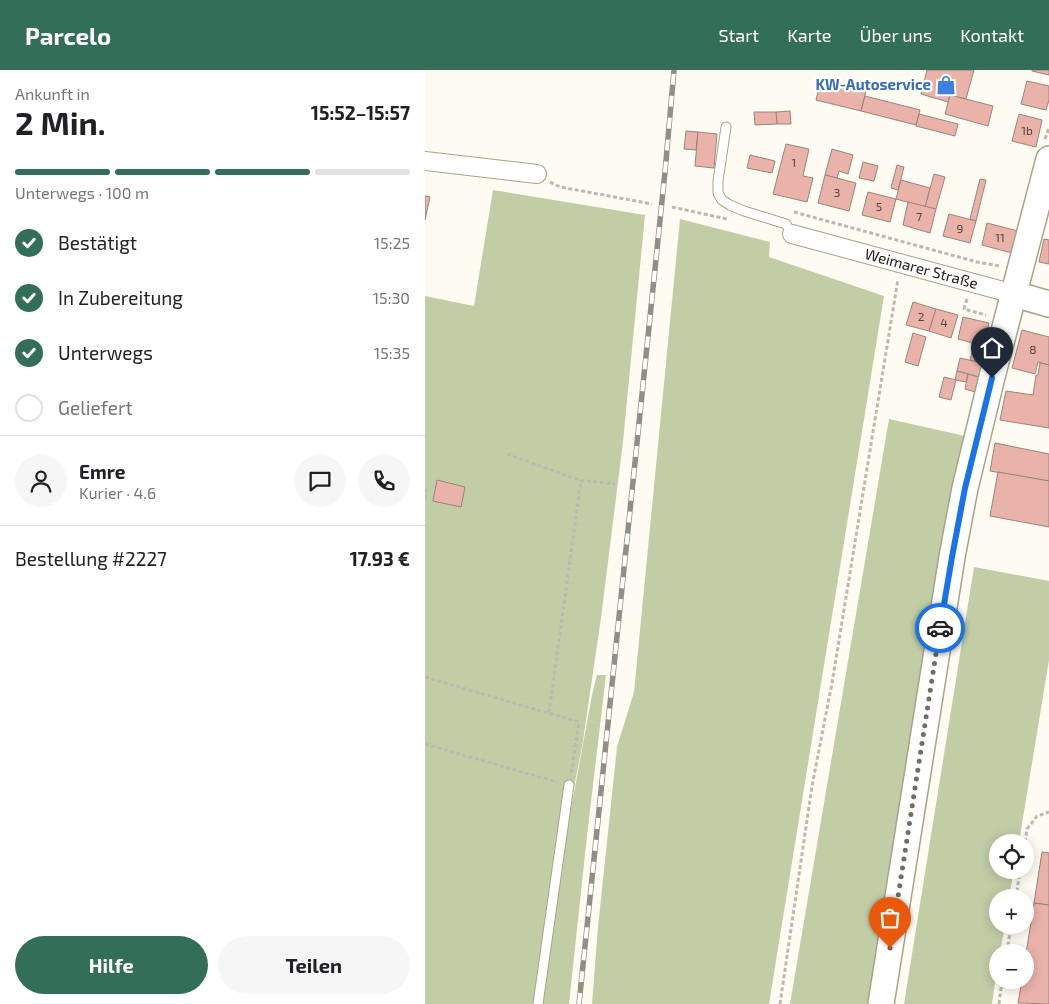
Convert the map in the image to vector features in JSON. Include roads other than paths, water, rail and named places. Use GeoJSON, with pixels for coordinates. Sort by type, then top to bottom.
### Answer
{"type":"FeatureCollection","features":[{"type":"Feature","properties":{"kind":"street"},"geometry":{"type":"LineString","coordinates":[[881,1004],[952,557],[965,488],[996,360],[1049,159]]}},
{"type":"Feature","properties":{"kind":"street"},"geometry":{"type":"LineString","coordinates":[[425,161],[537,174]]}},
{"type":"Feature","properties":{"kind":"street","name":"Weimarer Straße"},"geometry":{"type":"LineString","coordinates":[[792,234],[1049,304]]}},
{"type":"Feature","properties":{"kind":"lane"},"geometry":{"type":"LineString","coordinates":[[726,126],[718,181],[718,193],[722,200],[744,211],[785,224],[792,234]]}},
{"type":"Feature","properties":{"kind":"lane"},"geometry":{"type":"LineString","coordinates":[[538,1004],[569,785]]}},
{"type":"Feature","properties":{"kind":"railway"},"geometry":{"type":"LineString","coordinates":[[579,1004],[674,70]]}},
{"type":"Feature","properties":{"kind":"place","name":"KW-Autoservice"},"geometry":{"type":"Point","coordinates":[946,85]}}]}
